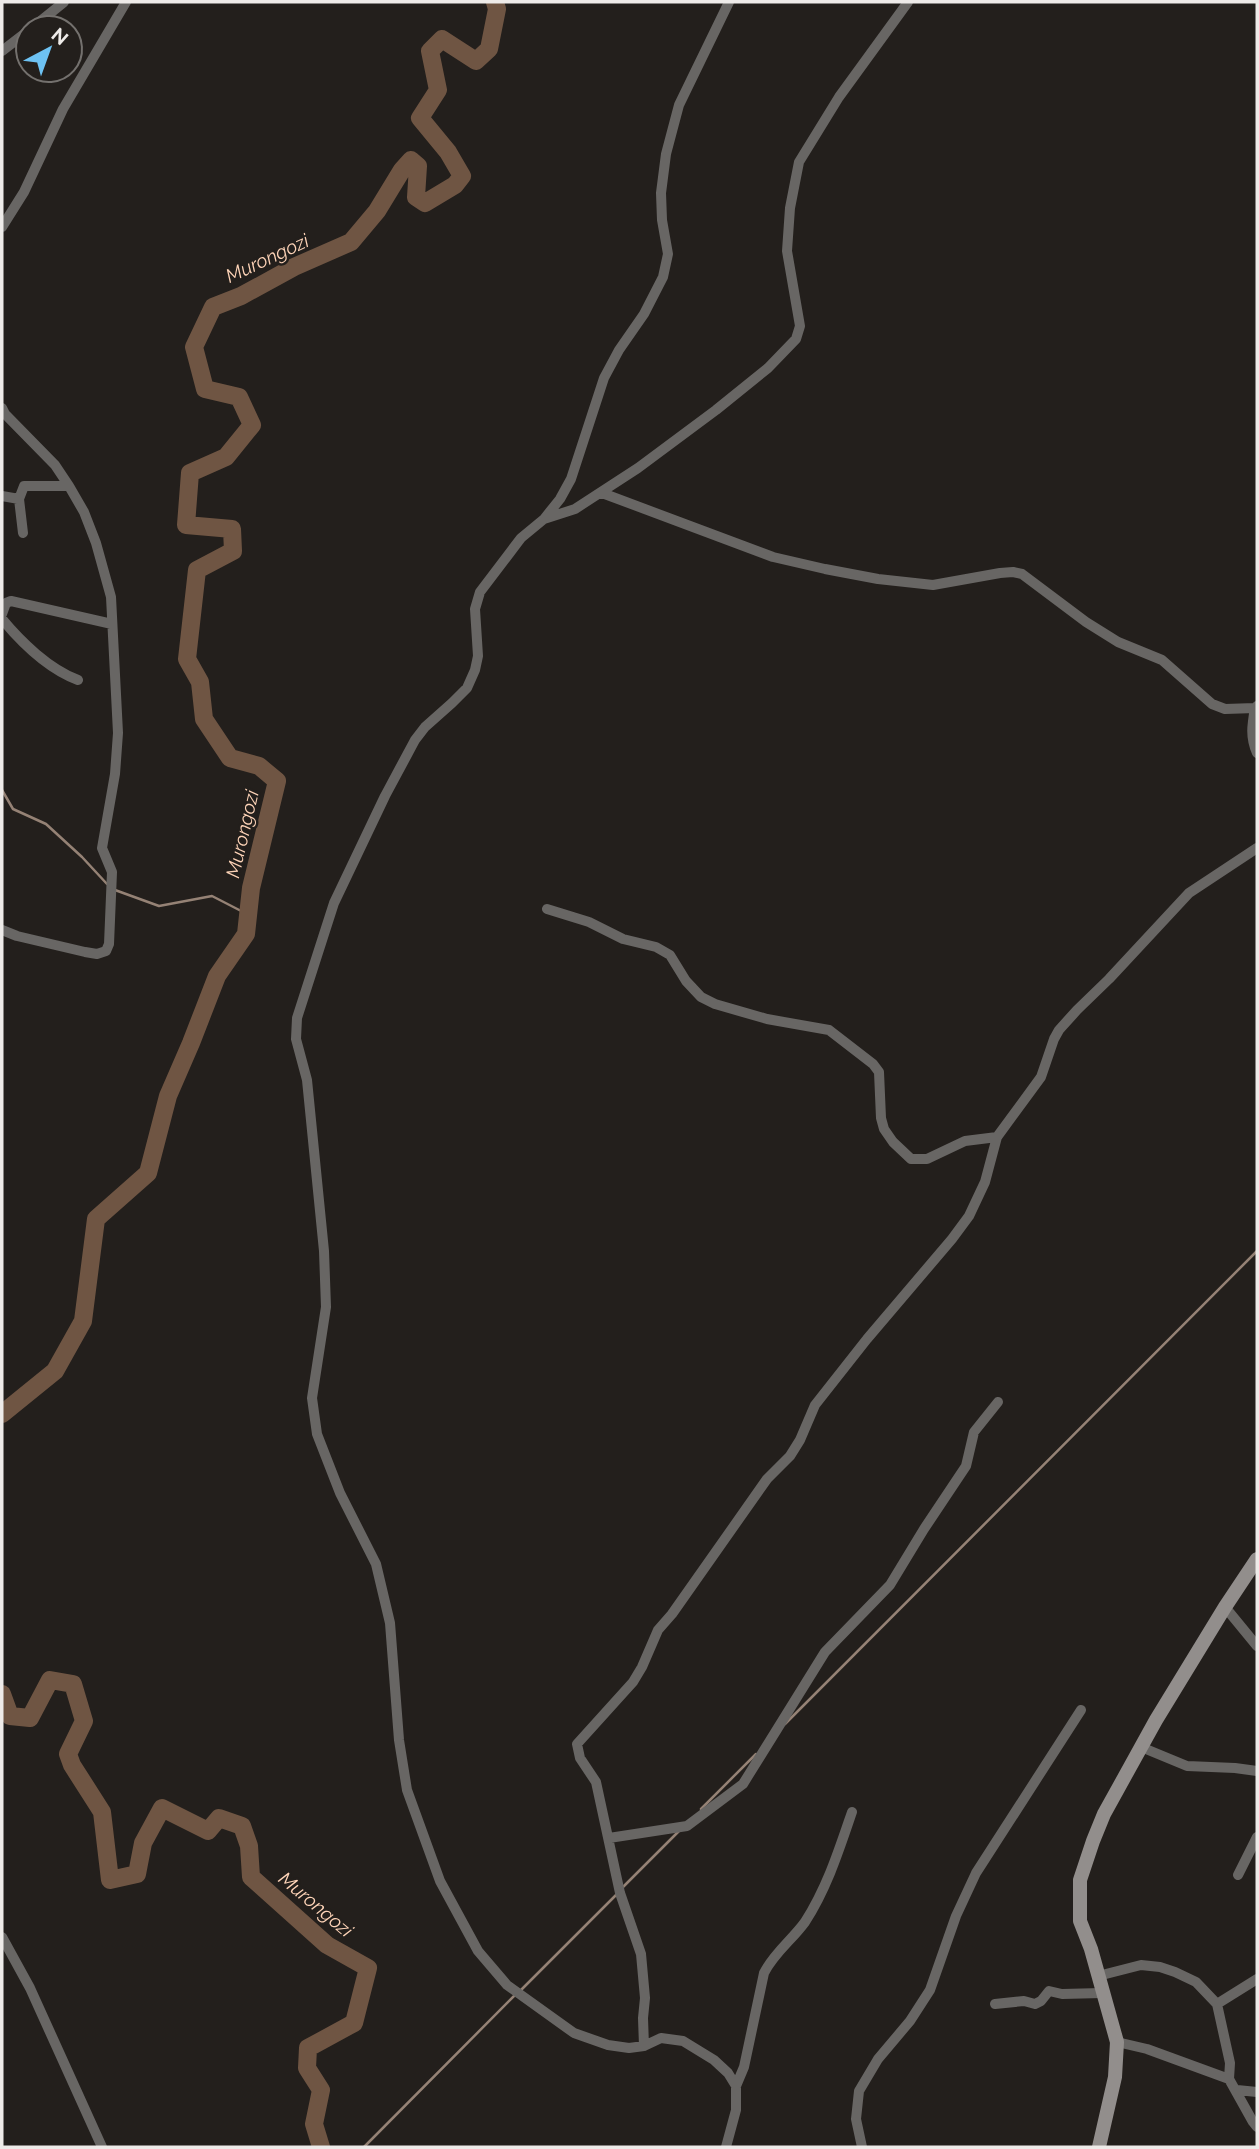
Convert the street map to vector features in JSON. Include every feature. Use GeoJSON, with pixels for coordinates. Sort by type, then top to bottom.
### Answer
{"type":"FeatureCollection","features":[{"type":"Feature","properties":{"kind":"street"},"geometry":{"type":"LineString","coordinates":[[49,14],[64,2]]}},
{"type":"Feature","properties":{"kind":"street"},"geometry":{"type":"LineString","coordinates":[[2,227],[24,192],[63,109],[126,2]]}},
{"type":"Feature","properties":{"kind":"street"},"geometry":{"type":"LineString","coordinates":[[729,2],[679,105],[666,155],[661,193],[668,254],[663,277],[644,314],[619,350],[604,378],[571,479],[560,499],[544,519],[522,538],[480,592],[475,609],[478,656],[475,670],[467,688],[425,727],[415,740],[385,796],[334,904],[297,1018],[296,1039],[307,1080],[324,1251],[326,1307],[312,1398],[317,1434],[340,1493],[376,1564],[390,1623],[399,1740],[407,1790],[440,1881],[478,1951],[507,1984],[574,2033],[608,2045],[629,2048],[644,2046],[661,2038],[683,2041],[714,2060],[728,2073],[736,2086]]}},
{"type":"Feature","properties":{"kind":"street"},"geometry":{"type":"LineString","coordinates":[[544,519],[575,509],[602,493],[716,410],[768,368],[796,339],[800,326],[787,251],[790,208],[799,162],[839,96],[908,2]]}},
{"type":"Feature","properties":{"kind":"street"},"geometry":{"type":"LineString","coordinates":[[2,408],[55,465],[84,512],[99,552],[111,597],[118,733],[115,774],[102,848],[112,872],[109,944],[106,951],[97,954],[85,952],[2,930]]}},
{"type":"Feature","properties":{"kind":"street"},"geometry":{"type":"LineString","coordinates":[[23,533],[19,499],[24,486],[69,486]]}},
{"type":"Feature","properties":{"kind":"street"},"geometry":{"type":"LineString","coordinates":[[602,493],[773,557],[838,572],[933,585],[1000,573],[1022,574],[1118,642],[1162,660],[1213,704],[1226,709],[1256,707],[1251,740],[1257,753]]}},
{"type":"Feature","properties":{"kind":"street"},"geometry":{"type":"LineString","coordinates":[[2,496],[19,499]]}},
{"type":"Feature","properties":{"kind":"street"},"geometry":{"type":"LineString","coordinates":[[78,680],[66,676],[41,657],[2,616],[6,603],[11,601],[112,624]]}},
{"type":"Feature","properties":{"kind":"street"},"geometry":{"type":"LineString","coordinates":[[644,2046],[645,1998],[641,1954],[620,1893],[596,1782],[580,1758],[577,1744],[633,1682],[657,1630],[672,1614],[767,1479],[790,1456],[815,1405],[970,1216],[985,1182],[997,1137],[1041,1077],[1054,1039],[1077,1010],[1189,893],[1257,848]]}},
{"type":"Feature","properties":{"kind":"street"},"geometry":{"type":"LineString","coordinates":[[547,909],[589,922],[624,939],[656,947],[670,955],[686,981],[701,997],[715,1004],[767,1019],[829,1030],[873,1063],[879,1072],[884,1129],[911,1159],[927,1159],[965,1141],[997,1137]]}},
{"type":"Feature","properties":{"kind":"street"},"geometry":{"type":"LineString","coordinates":[[609,1838],[687,1826],[743,1784],[825,1652],[890,1585],[966,1466],[974,1432],[998,1402]]}},
{"type":"Feature","properties":{"kind":"street"},"geometry":{"type":"LineString","coordinates":[[1100,2147],[1115,2077],[1117,2042],[1080,1921],[1080,1880],[1104,1814],[1225,1607],[1257,1559]]}},
{"type":"Feature","properties":{"kind":"street"},"geometry":{"type":"LineString","coordinates":[[1225,1607],[1257,1646]]}},
{"type":"Feature","properties":{"kind":"street"},"geometry":{"type":"LineString","coordinates":[[862,2147],[856,2119],[859,2091],[878,2059],[910,2021],[930,1990],[956,1916],[976,1873],[1081,1710]]}},
{"type":"Feature","properties":{"kind":"street"},"geometry":{"type":"LineString","coordinates":[[1141,1747],[1187,1766],[1257,1771]]}},
{"type":"Feature","properties":{"kind":"street"},"geometry":{"type":"LineString","coordinates":[[726,2147],[736,2110],[736,2086],[744,2067],[764,1973],[817,1902],[852,1812]]}},
{"type":"Feature","properties":{"kind":"street"},"geometry":{"type":"LineString","coordinates":[[1238,1875],[1257,1837]]}},
{"type":"Feature","properties":{"kind":"street"},"geometry":{"type":"LineString","coordinates":[[2,1937],[42,2013],[102,2147]]}},
{"type":"Feature","properties":{"kind":"street"},"geometry":{"type":"LineString","coordinates":[[1098,1976],[1141,1965],[1160,1967],[1196,1982],[1217,2004],[1228,2055],[1229,2079],[1257,2127]]}},
{"type":"Feature","properties":{"kind":"street"},"geometry":{"type":"LineString","coordinates":[[1217,2004],[1257,1979]]}},
{"type":"Feature","properties":{"kind":"street"},"geometry":{"type":"LineString","coordinates":[[995,2004],[1024,2001],[1035,2004],[1049,1992],[1102,1993]]}},
{"type":"Feature","properties":{"kind":"street"},"geometry":{"type":"LineString","coordinates":[[1117,2042],[1147,2049],[1229,2079]]}},
{"type":"Feature","properties":{"kind":"street"},"geometry":{"type":"LineString","coordinates":[[1237,2090],[1257,2092]]}},
{"type":"Feature","properties":{"kind":"waterway","name":"Murongozi"},"geometry":{"type":"LineString","coordinates":[[2,1414],[55,1371],[83,1321],[96,1219],[148,1173],[168,1096],[217,976],[246,934],[251,888],[277,781],[259,766],[230,758],[204,719],[200,682],[187,659],[197,570],[233,551],[232,529],[186,525],[190,473],[226,457],[252,425],[239,397],[205,389],[194,347],[213,307],[351,242],[377,211],[411,160],[418,166],[416,197],[425,203],[455,185],[462,176],[448,152],[420,118],[438,90],[430,51],[442,39],[476,61],[489,49],[497,9],[495,2]]}},
{"type":"Feature","properties":{"kind":"waterway"},"geometry":{"type":"LineString","coordinates":[[2,790],[13,809],[46,824],[107,884]]}},
{"type":"Feature","properties":{"kind":"waterway"},"geometry":{"type":"LineString","coordinates":[[115,890],[159,906],[212,896],[247,914]]}},
{"type":"Feature","properties":{"kind":"waterway"},"geometry":{"type":"LineString","coordinates":[[785,1724],[1257,1251]]}},
{"type":"Feature","properties":{"kind":"waterway","name":"Murongozi"},"geometry":{"type":"LineString","coordinates":[[2,1694],[10,1716],[30,1718],[50,1680],[73,1684],[84,1721],[68,1754],[72,1765],[102,1812],[110,1880],[137,1874],[143,1843],[162,1808],[208,1831],[219,1818],[242,1826],[249,1846],[251,1877],[327,1945],[368,1968],[354,2023],[308,2048],[307,2068],[321,2090],[314,2124],[321,2147]]}},
{"type":"Feature","properties":{"kind":"waterway"},"geometry":{"type":"LineString","coordinates":[[701,1809],[756,1754]]}},
{"type":"Feature","properties":{"kind":"waterway"},"geometry":{"type":"LineString","coordinates":[[622,1888],[679,1831]]}},
{"type":"Feature","properties":{"kind":"waterway"},"geometry":{"type":"LineString","coordinates":[[521,1990],[618,1893]]}},
{"type":"Feature","properties":{"kind":"waterway"},"geometry":{"type":"LineString","coordinates":[[364,2147],[516,1994]]}}]}
